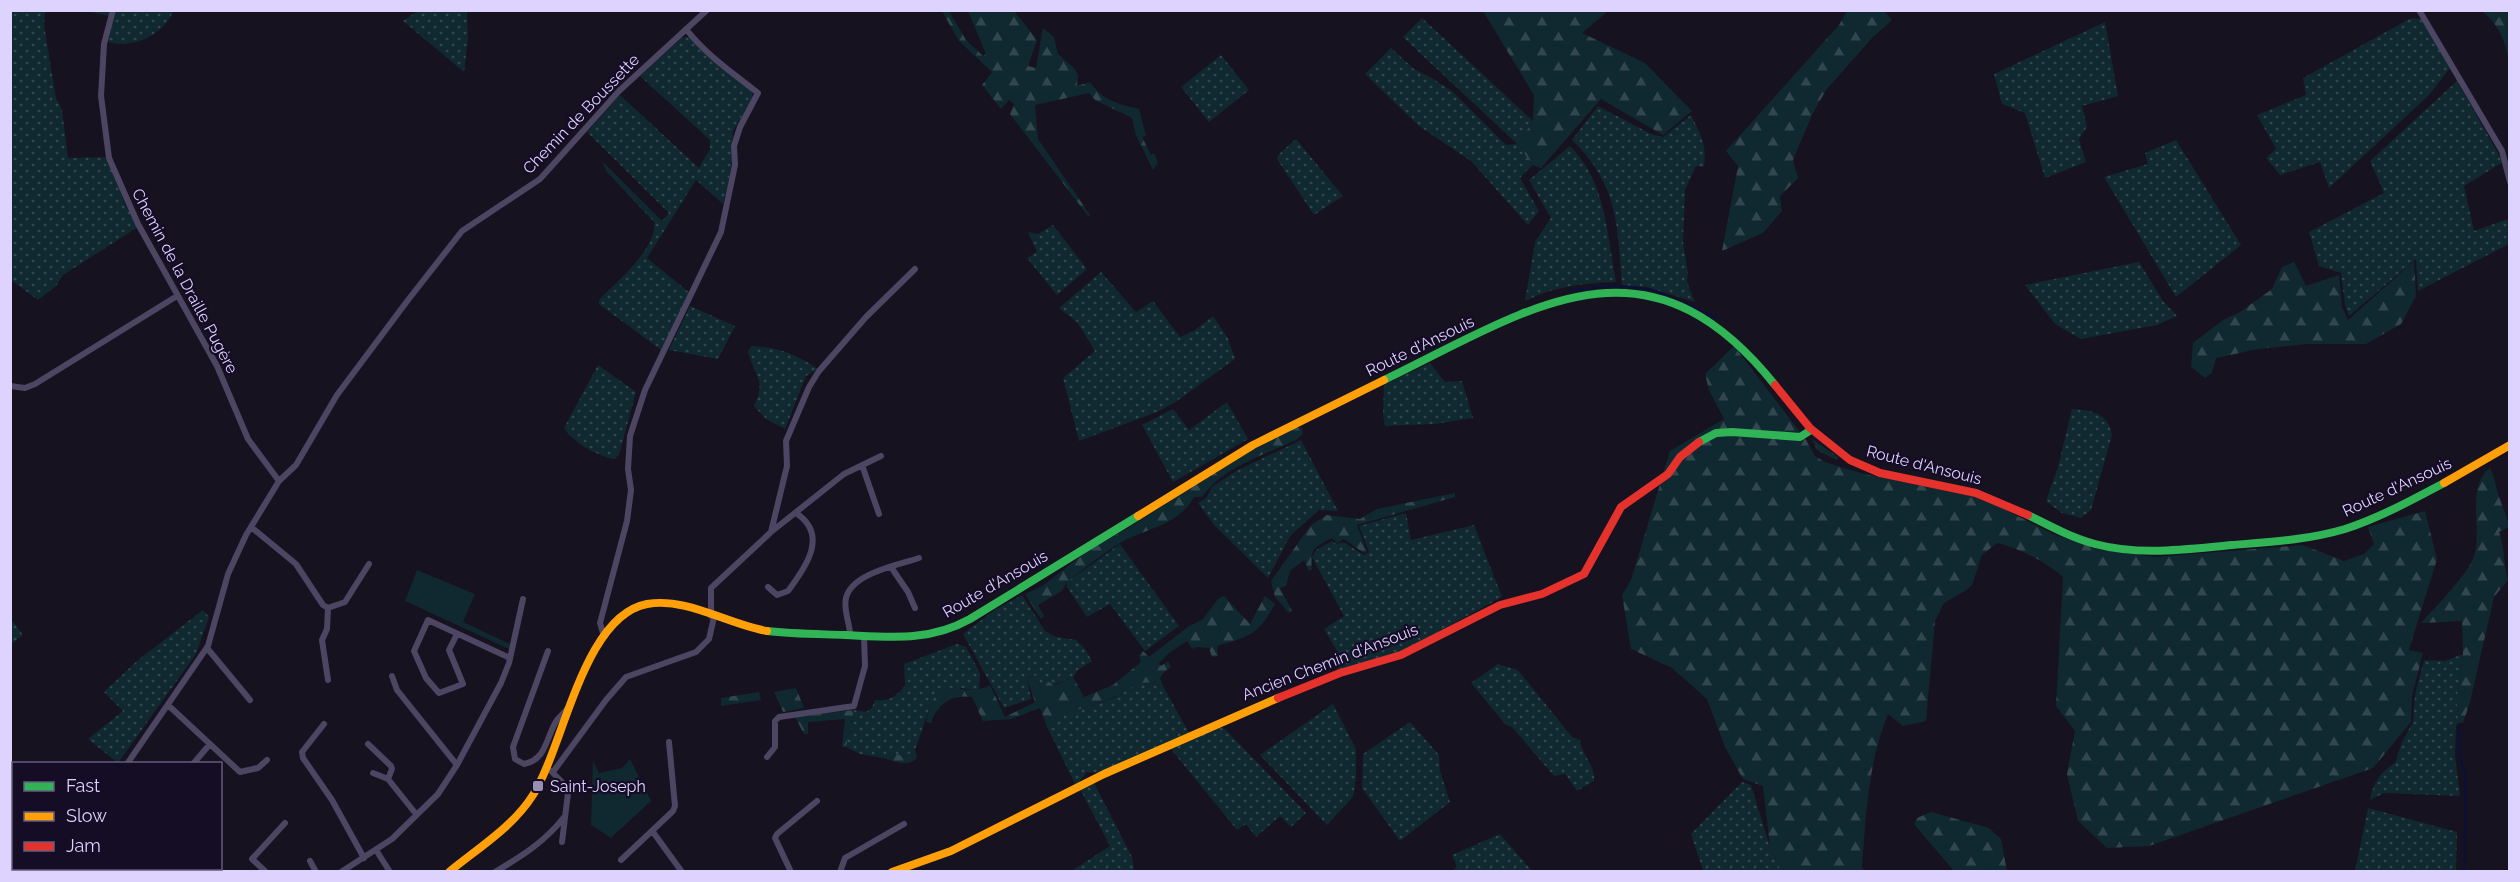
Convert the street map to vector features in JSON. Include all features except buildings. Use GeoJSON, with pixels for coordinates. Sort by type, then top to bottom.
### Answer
{"type":"FeatureCollection","features":[{"type":"Feature","properties":{"kind":"street","name":"Chemin de la Draille Pugère"},"geometry":{"type":"LineString","coordinates":[[113,10],[105,44],[101,96],[109,158],[128,205],[217,366],[248,439],[279,481]]}},
{"type":"Feature","properties":{"kind":"street","name":"Chemin de Boussette"},"geometry":{"type":"LineString","coordinates":[[129,762],[207,648],[228,574],[251,527],[279,481],[296,465],[337,396],[462,231],[540,179],[619,91],[707,10]]}},
{"type":"Feature","properties":{"kind":"street"},"geometry":{"type":"LineString","coordinates":[[2419,10],[2502,151],[2510,182]]}},
{"type":"Feature","properties":{"kind":"street"},"geometry":{"type":"LineString","coordinates":[[603,633],[600,623],[627,522],[631,490],[628,469],[630,436],[645,390],[721,232],[735,165],[734,146],[740,127],[758,93],[721,65],[686,29]]}},
{"type":"Feature","properties":{"kind":"street"},"geometry":{"type":"LineString","coordinates":[[771,532],[787,466],[786,441],[809,387],[819,370],[866,317],[915,269]]}},
{"type":"Feature","properties":{"kind":"street","name":"Route d'Ansouis"},"geometry":{"type":"LineString","coordinates":[[449,872],[517,813],[532,796],[549,771],[572,705],[603,633],[611,623],[631,609],[655,603],[683,607],[769,631],[915,637],[952,628],[1253,445],[1530,309],[1590,292],[1627,292],[1665,300],[1704,317],[1729,333],[1811,430],[1843,456],[1876,471],[1975,492],[2080,539],[2113,548],[2140,551],[2279,541],[2343,529],[2382,515],[2483,463],[2510,445]]}},
{"type":"Feature","properties":{"kind":"street"},"geometry":{"type":"LineString","coordinates":[[10,386],[25,388],[35,384],[177,296]]}},
{"type":"Feature","properties":{"kind":"street","name":"Ancien Chemin d'Ansouis"},"geometry":{"type":"LineString","coordinates":[[892,872],[951,851],[1104,774],[1230,717],[1340,673],[1401,655],[1500,605],[1542,594],[1570,582],[1584,573],[1621,507],[1668,474],[1680,457],[1704,437],[1716,433],[1732,432],[1800,437],[1811,430]]}},
{"type":"Feature","properties":{"kind":"street"},"geometry":{"type":"LineString","coordinates":[[562,842],[568,793],[566,786],[549,771],[626,677],[696,652],[709,639],[713,616],[711,588],[771,532],[844,474],[882,456]]}},
{"type":"Feature","properties":{"kind":"street"},"geometry":{"type":"LineString","coordinates":[[862,465],[879,514]]}},
{"type":"Feature","properties":{"kind":"street"},"geometry":{"type":"LineString","coordinates":[[768,587],[777,595],[788,591],[812,551],[813,538],[809,524],[796,513]]}},
{"type":"Feature","properties":{"kind":"street"},"geometry":{"type":"LineString","coordinates":[[251,527],[296,564],[322,605],[328,608],[345,602],[369,564]]}},
{"type":"Feature","properties":{"kind":"street"},"geometry":{"type":"LineString","coordinates":[[850,635],[846,598],[849,592],[864,577],[919,558]]}},
{"type":"Feature","properties":{"kind":"street"},"geometry":{"type":"LineString","coordinates":[[891,567],[908,592],[915,608]]}},
{"type":"Feature","properties":{"kind":"street"},"geometry":{"type":"LineString","coordinates":[[341,872],[392,839],[438,794],[458,765],[489,708],[510,658],[523,599]]}},
{"type":"Feature","properties":{"kind":"street"},"geometry":{"type":"LineString","coordinates":[[328,608],[327,629],[321,640],[328,680]]}},
{"type":"Feature","properties":{"kind":"street"},"geometry":{"type":"LineString","coordinates":[[457,634],[448,650],[463,684],[439,693],[426,678],[414,651],[428,620],[510,658]]}},
{"type":"Feature","properties":{"kind":"street"},"geometry":{"type":"LineString","coordinates":[[767,757],[775,747],[775,721],[779,717],[854,706],[865,666],[864,636]]}},
{"type":"Feature","properties":{"kind":"street"},"geometry":{"type":"LineString","coordinates":[[207,648],[250,700]]}},
{"type":"Feature","properties":{"kind":"street"},"geometry":{"type":"LineString","coordinates":[[548,651],[513,747],[515,759],[524,764],[537,760],[557,720],[572,705]]}},
{"type":"Feature","properties":{"kind":"street"},"geometry":{"type":"LineString","coordinates":[[392,676],[397,690],[458,765]]}},
{"type":"Feature","properties":{"kind":"street"},"geometry":{"type":"LineString","coordinates":[[168,705],[240,772],[258,768],[267,760]]}},
{"type":"Feature","properties":{"kind":"street"},"geometry":{"type":"LineString","coordinates":[[324,724],[302,752],[303,759],[332,800],[364,858]]}},
{"type":"Feature","properties":{"kind":"street"},"geometry":{"type":"LineString","coordinates":[[621,860],[674,811],[669,742]]}},
{"type":"Feature","properties":{"kind":"street"},"geometry":{"type":"LineString","coordinates":[[195,762],[210,744]]}},
{"type":"Feature","properties":{"kind":"street"},"geometry":{"type":"LineString","coordinates":[[368,744],[391,766],[388,779]]}},
{"type":"Feature","properties":{"kind":"street"},"geometry":{"type":"LineString","coordinates":[[373,773],[388,779],[416,814]]}},
{"type":"Feature","properties":{"kind":"street"},"geometry":{"type":"LineString","coordinates":[[791,872],[775,837],[817,801]]}},
{"type":"Feature","properties":{"kind":"street"},"geometry":{"type":"LineString","coordinates":[[495,872],[526,854],[553,831],[565,816]]}},
{"type":"Feature","properties":{"kind":"street"},"geometry":{"type":"LineString","coordinates":[[266,872],[252,859],[285,824]]}},
{"type":"Feature","properties":{"kind":"street"},"geometry":{"type":"LineString","coordinates":[[840,872],[845,858],[904,824]]}},
{"type":"Feature","properties":{"kind":"street"},"geometry":{"type":"LineString","coordinates":[[653,832],[682,872]]}},
{"type":"Feature","properties":{"kind":"street"},"geometry":{"type":"LineString","coordinates":[[376,850],[390,872]]}},
{"type":"Feature","properties":{"kind":"street"},"geometry":{"type":"LineString","coordinates":[[310,861],[316,872]]}},
{"type":"Feature","properties":{"kind":"green space"},"geometry":{"type":"Polygon","coordinates":[[[11,11],[110,11],[109,16],[91,12],[45,12],[44,25],[56,98],[62,110],[68,158],[108,157],[124,202],[138,227],[63,275],[56,286],[38,300],[11,280],[11,11]]]}},
{"type":"Feature","properties":{"kind":"green space"},"geometry":{"type":"Polygon","coordinates":[[[115,11],[173,11],[169,20],[155,33],[137,42],[118,44],[108,42],[115,11]]]}},
{"type":"Feature","properties":{"kind":"green space"},"geometry":{"type":"Polygon","coordinates":[[[418,11],[467,11],[468,39],[464,72],[403,21],[418,11]]]}},
{"type":"Feature","properties":{"kind":"green space"},"geometry":{"type":"Polygon","coordinates":[[[942,11],[949,11],[966,40],[983,56],[986,54],[968,11],[1014,11],[1037,40],[1028,66],[1036,68],[1043,28],[1054,37],[1058,54],[1074,68],[1078,75],[1077,86],[1090,82],[1105,97],[1139,109],[1146,136],[1142,137],[1151,155],[1154,153],[1158,163],[1153,170],[1136,135],[1132,118],[1095,100],[1089,93],[1035,105],[1038,139],[1090,215],[1088,216],[1010,114],[1014,104],[1009,100],[1001,109],[982,85],[992,72],[959,41],[942,11]]]}},
{"type":"Feature","properties":{"kind":"green space"},"geometry":{"type":"Polygon","coordinates":[[[1483,11],[1608,11],[1582,33],[1645,63],[1692,111],[1663,135],[1601,99],[1541,168],[1532,165],[1518,144],[1533,121],[1534,95],[1483,11]]]}},
{"type":"Feature","properties":{"kind":"green space"},"geometry":{"type":"Polygon","coordinates":[[[1847,11],[1884,11],[1892,20],[1872,38],[1826,90],[1812,115],[1793,160],[1798,178],[1780,196],[1782,211],[1763,233],[1722,251],[1738,166],[1726,151],[1839,25],[1847,11]]]}},
{"type":"Feature","properties":{"kind":"green space"},"geometry":{"type":"Polygon","coordinates":[[[2482,11],[2509,11],[2509,62],[2500,34],[2493,22],[2482,11]]]}},
{"type":"Feature","properties":{"kind":"green space"},"geometry":{"type":"Polygon","coordinates":[[[1422,18],[1533,121],[1518,144],[1532,165],[1520,178],[1539,211],[1528,225],[1471,161],[1419,126],[1365,74],[1391,48],[1414,69],[1453,92],[1506,145],[1517,144],[1403,37],[1422,18]]]}},
{"type":"Feature","properties":{"kind":"green space"},"geometry":{"type":"Polygon","coordinates":[[[2411,18],[2421,19],[2450,68],[2429,95],[2329,188],[2320,162],[2280,175],[2266,158],[2276,149],[2257,115],[2306,95],[2303,78],[2411,18]]]}},
{"type":"Feature","properties":{"kind":"green space"},"geometry":{"type":"Polygon","coordinates":[[[2105,22],[2118,96],[2082,106],[2087,127],[2079,139],[2086,162],[2045,178],[2025,113],[2002,104],[1994,74],[2105,22]]]}},
{"type":"Feature","properties":{"kind":"green space"},"geometry":{"type":"Polygon","coordinates":[[[689,37],[751,88],[753,98],[733,131],[731,170],[723,204],[696,180],[647,258],[690,293],[661,350],[599,304],[599,300],[643,253],[653,232],[654,222],[607,172],[602,161],[662,221],[669,213],[587,132],[620,95],[699,168],[710,149],[710,140],[640,76],[682,38],[689,37]]]}},
{"type":"Feature","properties":{"kind":"green space"},"geometry":{"type":"Polygon","coordinates":[[[1221,55],[1249,90],[1209,122],[1181,87],[1221,55]]]}},
{"type":"Feature","properties":{"kind":"green space"},"geometry":{"type":"Polygon","coordinates":[[[2457,81],[2503,162],[2464,186],[2474,231],[2508,219],[2509,244],[2418,291],[2416,259],[2349,316],[2345,305],[2341,273],[2319,266],[2309,232],[2384,193],[2370,161],[2457,81]]]}},
{"type":"Feature","properties":{"kind":"green space"},"geometry":{"type":"Polygon","coordinates":[[[1598,106],[1651,134],[1663,137],[1691,115],[1695,122],[1704,146],[1705,159],[1704,167],[1696,166],[1685,190],[1683,242],[1688,272],[1687,282],[1695,302],[1647,287],[1622,285],[1619,243],[1613,207],[1599,173],[1572,140],[1598,106]]]}},
{"type":"Feature","properties":{"kind":"green space"},"geometry":{"type":"Polygon","coordinates":[[[1296,139],[1343,196],[1314,215],[1277,159],[1278,155],[1296,139]]]}},
{"type":"Feature","properties":{"kind":"green space"},"geometry":{"type":"Polygon","coordinates":[[[2176,140],[2241,245],[2176,297],[2104,177],[2148,164],[2145,153],[2176,140]]]}},
{"type":"Feature","properties":{"kind":"green space"},"geometry":{"type":"Polygon","coordinates":[[[1570,146],[1582,160],[1598,192],[1616,282],[1570,286],[1525,301],[1535,242],[1551,218],[1529,180],[1570,146]]]}},
{"type":"Feature","properties":{"kind":"green space"},"geometry":{"type":"Polygon","coordinates":[[[1053,225],[1087,269],[1057,295],[1027,258],[1037,252],[1028,232],[1038,234],[1053,225]]]}},
{"type":"Feature","properties":{"kind":"green space"},"geometry":{"type":"Polygon","coordinates":[[[2414,261],[2416,296],[2401,324],[2366,344],[2307,344],[2258,349],[2216,358],[2212,373],[2205,378],[2191,367],[2193,343],[2223,320],[2240,312],[2272,289],[2282,267],[2294,262],[2306,286],[2339,275],[2342,307],[2348,320],[2414,261]]]}},
{"type":"Feature","properties":{"kind":"green space"},"geometry":{"type":"Polygon","coordinates":[[[2139,262],[2163,301],[2177,316],[2157,325],[2081,339],[2055,324],[2025,285],[2139,262]]]}},
{"type":"Feature","properties":{"kind":"green space"},"geometry":{"type":"Polygon","coordinates":[[[1101,272],[1136,312],[1153,301],[1180,337],[1195,330],[1213,316],[1228,338],[1235,359],[1174,403],[1157,412],[1079,441],[1063,378],[1095,351],[1077,322],[1059,308],[1101,272]]]}},
{"type":"Feature","properties":{"kind":"green space"},"geometry":{"type":"Polygon","coordinates":[[[690,306],[735,326],[718,359],[669,350],[690,306]]]}},
{"type":"Feature","properties":{"kind":"green space"},"geometry":{"type":"Polygon","coordinates":[[[751,346],[786,352],[818,369],[806,376],[785,429],[766,419],[754,406],[758,397],[759,384],[748,352],[751,346]]]}},
{"type":"Feature","properties":{"kind":"green space"},"geometry":{"type":"Polygon","coordinates":[[[1734,346],[1806,440],[1815,456],[1825,462],[1860,473],[1984,499],[2053,534],[2100,550],[2156,557],[2303,545],[2344,561],[2364,554],[2374,544],[2368,527],[2425,511],[2437,559],[2409,650],[2423,653],[2412,696],[2411,722],[2373,768],[2149,846],[2107,848],[2078,821],[2067,774],[2075,731],[2056,706],[2063,577],[2032,556],[1997,543],[1982,555],[1972,585],[1944,603],[1935,621],[1926,721],[1903,726],[1888,714],[1876,751],[1869,789],[1862,867],[1865,872],[1781,871],[1770,847],[1763,786],[1743,779],[1725,747],[1707,699],[1672,668],[1631,649],[1622,595],[1631,580],[1670,451],[1724,419],[1709,390],[1705,374],[1734,346]]]}},
{"type":"Feature","properties":{"kind":"green space"},"geometry":{"type":"Polygon","coordinates":[[[1430,363],[1445,382],[1462,381],[1473,418],[1435,424],[1385,426],[1384,385],[1430,363]]]}},
{"type":"Feature","properties":{"kind":"green space"},"geometry":{"type":"Polygon","coordinates":[[[598,365],[636,392],[619,455],[614,459],[586,448],[573,439],[564,428],[598,365]]]}},
{"type":"Feature","properties":{"kind":"green space"},"geometry":{"type":"Polygon","coordinates":[[[1227,402],[1248,439],[1173,482],[1142,425],[1173,409],[1189,430],[1227,402]]]}},
{"type":"Feature","properties":{"kind":"green space"},"geometry":{"type":"Polygon","coordinates":[[[2072,409],[2086,410],[2103,417],[2112,435],[2091,510],[2081,518],[2062,513],[2046,501],[2058,467],[2072,409]]]}},
{"type":"Feature","properties":{"kind":"green space"},"geometry":{"type":"Polygon","coordinates":[[[1297,426],[1302,428],[1303,434],[1296,440],[1233,470],[1221,478],[1202,497],[1194,497],[1187,507],[1170,520],[1120,543],[1093,562],[1067,582],[1062,591],[1038,605],[1044,616],[1041,619],[1025,594],[1042,586],[1088,551],[1130,527],[1229,463],[1297,426]]]}},
{"type":"Feature","properties":{"kind":"green space"},"geometry":{"type":"Polygon","coordinates":[[[1812,439],[1838,457],[1838,459],[1817,450],[1812,439]]]}},
{"type":"Feature","properties":{"kind":"green space"},"geometry":{"type":"Polygon","coordinates":[[[1301,440],[1338,511],[1319,510],[1290,536],[1268,578],[1214,525],[1198,503],[1206,498],[1212,487],[1236,471],[1301,440]]]}},
{"type":"Feature","properties":{"kind":"green space"},"geometry":{"type":"Polygon","coordinates":[[[2490,468],[2509,527],[2499,532],[2508,580],[2494,597],[2470,702],[2463,723],[2458,723],[2457,699],[2463,654],[2462,621],[2421,623],[2460,579],[2472,561],[2476,543],[2476,508],[2479,485],[2483,475],[2490,468]]]}},
{"type":"Feature","properties":{"kind":"green space"},"geometry":{"type":"Polygon","coordinates":[[[1455,493],[1455,497],[1357,525],[1367,552],[1364,553],[1344,539],[1337,543],[1332,538],[1321,544],[1312,553],[1312,570],[1308,570],[1304,560],[1290,571],[1286,586],[1280,588],[1292,611],[1289,613],[1275,597],[1271,581],[1311,525],[1327,515],[1360,519],[1377,509],[1455,493]]]}},
{"type":"Feature","properties":{"kind":"green space"},"geometry":{"type":"Polygon","coordinates":[[[1406,513],[1411,540],[1474,525],[1502,597],[1401,652],[1335,672],[1343,661],[1324,629],[1344,616],[1312,557],[1316,550],[1332,541],[1336,544],[1343,542],[1364,555],[1369,552],[1359,526],[1406,513]]]}},
{"type":"Feature","properties":{"kind":"green space"},"geometry":{"type":"Polygon","coordinates":[[[1120,544],[1179,626],[1145,651],[1110,604],[1087,617],[1067,587],[1067,582],[1120,544]]]}},
{"type":"Feature","properties":{"kind":"green space"},"geometry":{"type":"Polygon","coordinates":[[[417,570],[475,594],[463,622],[512,645],[511,650],[405,601],[417,570]]]}},
{"type":"Feature","properties":{"kind":"green space"},"geometry":{"type":"Polygon","coordinates":[[[1022,595],[1045,631],[1056,637],[1076,640],[1092,661],[1078,670],[1073,677],[1042,690],[1034,675],[1027,679],[1031,699],[1004,708],[963,634],[996,609],[1022,595]]]}},
{"type":"Feature","properties":{"kind":"green space"},"geometry":{"type":"Polygon","coordinates":[[[1224,596],[1250,624],[1265,596],[1275,604],[1263,623],[1252,633],[1217,646],[1218,656],[1212,657],[1209,648],[1192,649],[1187,641],[1169,653],[1159,663],[1161,666],[1168,661],[1171,667],[1160,678],[1163,686],[1158,688],[1155,683],[1149,682],[1138,684],[1112,698],[1071,713],[1047,727],[1040,708],[1011,719],[983,721],[972,697],[965,696],[946,702],[937,710],[931,723],[926,722],[937,693],[944,689],[968,690],[990,685],[1005,717],[1035,702],[1027,679],[1034,675],[1042,690],[1048,682],[1056,685],[1073,677],[1084,697],[1113,685],[1141,662],[1139,655],[1143,651],[1149,657],[1189,626],[1202,620],[1218,599],[1224,596]]]}},
{"type":"Feature","properties":{"kind":"green space"},"geometry":{"type":"Polygon","coordinates":[[[203,610],[209,617],[196,654],[117,762],[88,739],[123,711],[104,692],[138,660],[203,610]]]}},
{"type":"Feature","properties":{"kind":"green space"},"geometry":{"type":"Polygon","coordinates":[[[11,619],[23,635],[10,644],[11,619]]]}},
{"type":"Feature","properties":{"kind":"green space"},"geometry":{"type":"Polygon","coordinates":[[[957,644],[966,647],[980,673],[979,691],[961,688],[931,704],[915,750],[905,757],[888,752],[883,758],[860,754],[846,747],[854,710],[866,712],[872,708],[875,700],[892,698],[898,693],[905,686],[904,664],[957,644]]]}},
{"type":"Feature","properties":{"kind":"green space"},"geometry":{"type":"Polygon","coordinates":[[[2463,654],[2457,699],[2458,723],[2455,756],[2460,796],[2384,793],[2370,800],[2378,778],[2395,763],[2402,742],[2413,722],[2415,694],[2424,660],[2445,661],[2463,654]]]}},
{"type":"Feature","properties":{"kind":"green space"},"geometry":{"type":"Polygon","coordinates":[[[1498,664],[1518,670],[1572,737],[1580,740],[1593,771],[1594,781],[1577,791],[1565,774],[1554,776],[1512,727],[1506,725],[1471,683],[1498,664]]]}},
{"type":"Feature","properties":{"kind":"green space"},"geometry":{"type":"Polygon","coordinates":[[[1139,682],[1155,683],[1158,688],[1163,686],[1189,733],[1100,773],[1087,772],[1076,786],[1047,727],[1064,714],[1114,698],[1139,682]]]}},
{"type":"Feature","properties":{"kind":"green space"},"geometry":{"type":"Polygon","coordinates":[[[796,688],[804,708],[783,712],[774,692],[796,688]]]}},
{"type":"Feature","properties":{"kind":"green space"},"geometry":{"type":"Polygon","coordinates":[[[759,692],[761,700],[721,706],[721,698],[759,692]]]}},
{"type":"Feature","properties":{"kind":"green space"},"geometry":{"type":"Polygon","coordinates":[[[1333,704],[1356,749],[1356,779],[1353,797],[1327,825],[1260,755],[1333,704]]]}},
{"type":"Feature","properties":{"kind":"green space"},"geometry":{"type":"Polygon","coordinates":[[[854,710],[846,747],[842,747],[845,719],[808,722],[808,734],[804,734],[795,717],[854,710]]]}},
{"type":"Feature","properties":{"kind":"green space"},"geometry":{"type":"Polygon","coordinates":[[[1410,722],[1439,755],[1440,771],[1450,802],[1400,841],[1362,788],[1363,754],[1410,722]]]}},
{"type":"Feature","properties":{"kind":"green space"},"geometry":{"type":"Polygon","coordinates":[[[1217,726],[1225,729],[1306,813],[1291,827],[1280,816],[1256,837],[1246,824],[1237,830],[1170,748],[1217,726]]]}},
{"type":"Feature","properties":{"kind":"green space"},"geometry":{"type":"Polygon","coordinates":[[[915,750],[917,758],[910,763],[883,758],[888,751],[905,757],[915,750]]]}},
{"type":"Feature","properties":{"kind":"green space"},"geometry":{"type":"Polygon","coordinates":[[[630,759],[651,801],[611,838],[591,825],[593,761],[599,773],[622,768],[630,759]]]}},
{"type":"Feature","properties":{"kind":"green space"},"geometry":{"type":"Polygon","coordinates":[[[1742,782],[1751,785],[1770,847],[1781,871],[1703,871],[1691,834],[1742,782]]]}},
{"type":"Feature","properties":{"kind":"green space"},"geometry":{"type":"Polygon","coordinates":[[[1094,783],[1132,857],[1134,871],[1070,872],[1110,846],[1080,789],[1094,783]]]}},
{"type":"Feature","properties":{"kind":"green space"},"geometry":{"type":"Polygon","coordinates":[[[2368,808],[2457,832],[2456,871],[2355,871],[2368,808]]]}},
{"type":"Feature","properties":{"kind":"green space"},"geometry":{"type":"Polygon","coordinates":[[[1931,812],[1989,828],[2001,839],[2007,871],[1954,871],[1914,824],[1917,818],[1931,812]]]}},
{"type":"Feature","properties":{"kind":"green space"},"geometry":{"type":"Polygon","coordinates":[[[1500,834],[1532,871],[1452,871],[1457,867],[1452,855],[1500,834]]]}},
{"type":"Feature","properties":{"kind":"waterway"},"geometry":{"type":"LineString","coordinates":[[1569,290],[1615,286],[1650,289],[1719,318]]}},
{"type":"Feature","properties":{"kind":"waterway"},"geometry":{"type":"LineString","coordinates":[[2459,725],[2460,756],[2465,775],[2464,872]]}},
{"type":"Feature","properties":{"kind":"traffic: fast"},"geometry":{"type":"LineString","coordinates":[[1384,380],[1489,328],[1539,307],[1587,295],[1634,294],[1680,306],[1727,336],[1775,385]]}},
{"type":"Feature","properties":{"kind":"traffic: fast"},"geometry":{"type":"LineString","coordinates":[[1699,442],[1716,433],[1800,437],[1811,430]]}},
{"type":"Feature","properties":{"kind":"traffic: fast"},"geometry":{"type":"LineString","coordinates":[[2028,515],[2069,535],[2112,548],[2146,551],[2181,550],[2289,540],[2331,533],[2383,514],[2444,483]]}},
{"type":"Feature","properties":{"kind":"traffic: fast"},"geometry":{"type":"LineString","coordinates":[[767,631],[893,637],[924,635],[939,631],[970,619],[1138,516]]}},
{"type":"Feature","properties":{"kind":"traffic: slow"},"geometry":{"type":"LineString","coordinates":[[1138,516],[1253,445],[1384,380]]}},
{"type":"Feature","properties":{"kind":"traffic: slow"},"geometry":{"type":"LineString","coordinates":[[2444,483],[2510,445]]}},
{"type":"Feature","properties":{"kind":"traffic: slow"},"geometry":{"type":"LineString","coordinates":[[449,872],[494,837],[525,807],[544,773],[591,657],[607,632],[625,614],[647,604],[677,604],[767,631]]}},
{"type":"Feature","properties":{"kind":"traffic: slow"},"geometry":{"type":"LineString","coordinates":[[892,872],[951,851],[1104,774],[1278,698]]}},
{"type":"Feature","properties":{"kind":"traffic: jam"},"geometry":{"type":"LineString","coordinates":[[1775,385],[1810,428],[1850,460],[1880,473],[1976,493],[2028,515]]}},
{"type":"Feature","properties":{"kind":"traffic: jam"},"geometry":{"type":"LineString","coordinates":[[1278,698],[1340,673],[1401,655],[1500,605],[1542,594],[1584,574],[1621,507],[1668,474],[1680,457],[1699,442]]}},
{"type":"Feature","properties":{"kind":"place","name":"Saint-Joseph"},"geometry":{"type":"Point","coordinates":[538,786]}}]}
